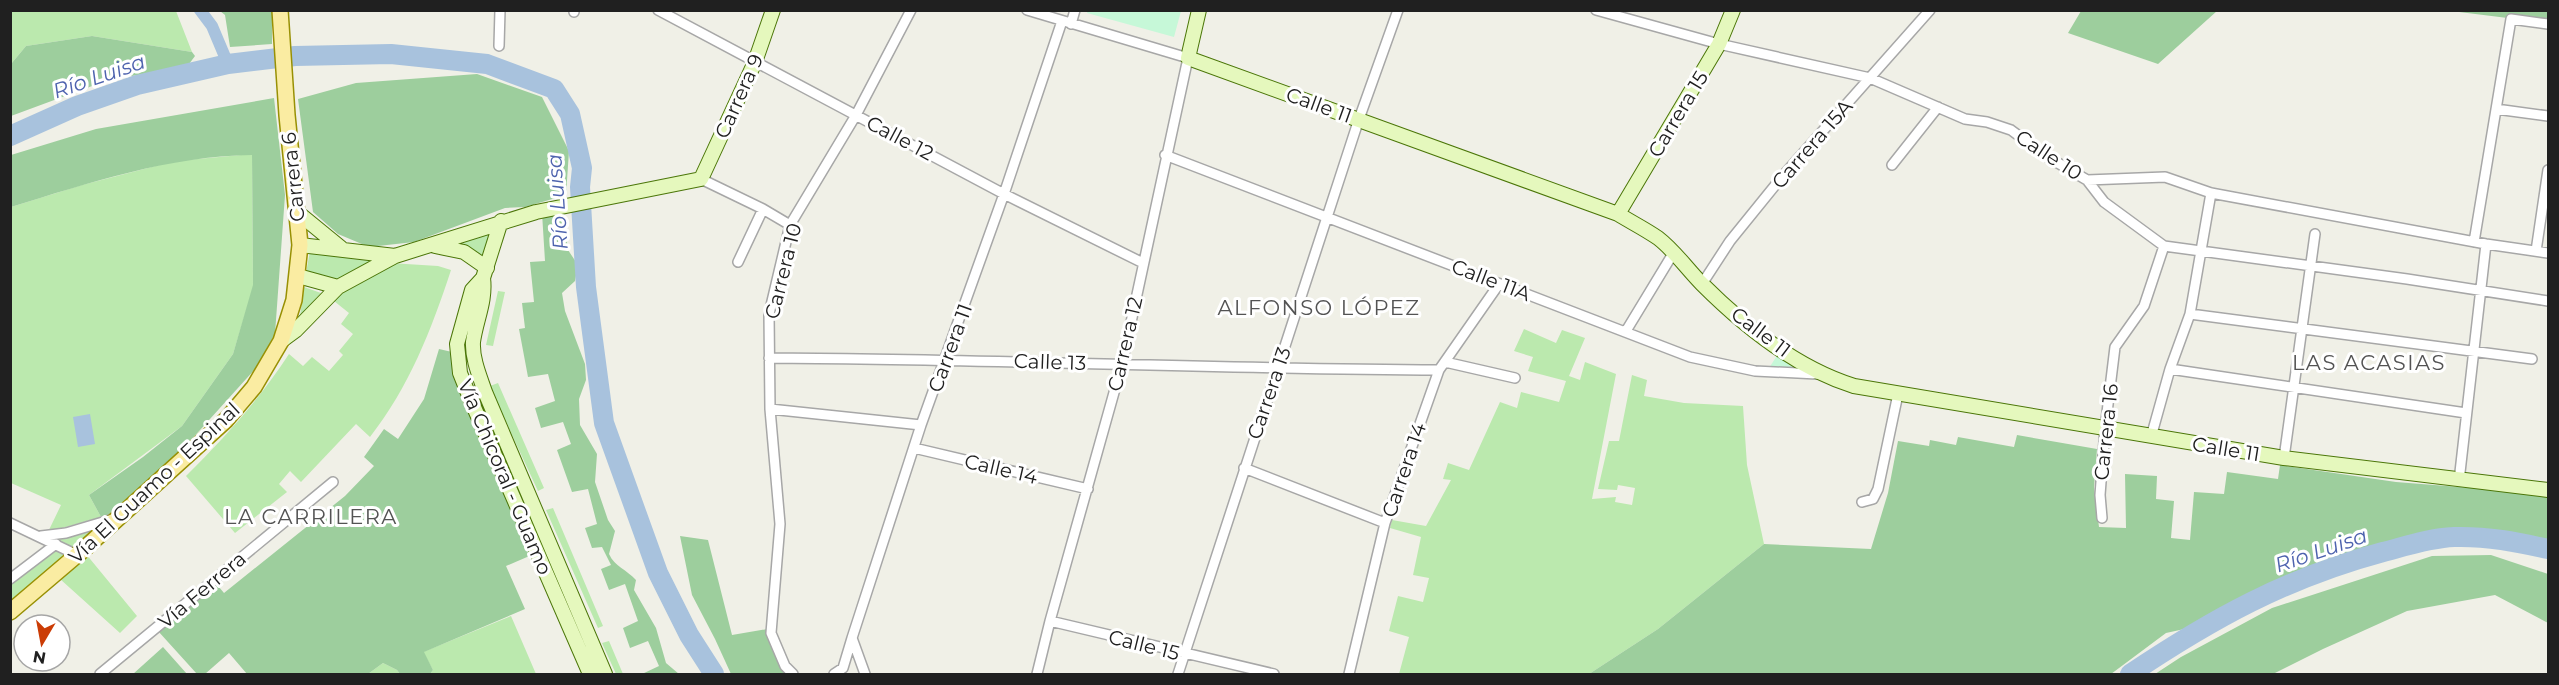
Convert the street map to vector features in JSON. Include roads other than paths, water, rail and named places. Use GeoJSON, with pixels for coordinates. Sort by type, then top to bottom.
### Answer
{"type":"FeatureCollection","features":[{"type":"Feature","properties":{"kind":"main road","name":"Carrera 6"},"geometry":{"type":"LineString","coordinates":[[280,10],[287,115],[300,245],[298,276],[291,313],[281,340]]}},
{"type":"Feature","properties":{"kind":"main road","name":"Vía El Guamo - Espinal"},"geometry":{"type":"LineString","coordinates":[[13,607],[77,555],[240,406],[270,362],[281,340]]}},
{"type":"Feature","properties":{"kind":"street"},"geometry":{"type":"LineString","coordinates":[[499,46],[500,10]]}},
{"type":"Feature","properties":{"kind":"street","name":"Calle 12"},"geometry":{"type":"LineString","coordinates":[[658,10],[1004,194],[1143,263]]}},
{"type":"Feature","properties":{"kind":"street","name":"Carrera 9"},"geometry":{"type":"LineString","coordinates":[[701,179],[755,62],[773,10]]}},
{"type":"Feature","properties":{"kind":"street","name":"Carrera 10"},"geometry":{"type":"LineString","coordinates":[[784,670],[771,633],[780,524],[770,409],[770,314],[790,225],[856,115],[911,10]]}},
{"type":"Feature","properties":{"kind":"street","name":"Calle 11"},"geometry":{"type":"LineString","coordinates":[[1027,10],[1188,58],[1618,214],[1656,237],[1674,252],[1702,284],[1770,343],[1824,375],[1854,387],[2284,458],[2548,490]]}},
{"type":"Feature","properties":{"kind":"street","name":"Carrera 11"},"geometry":{"type":"LineString","coordinates":[[834,675],[843,668],[921,425],[947,359],[1066,23],[1075,10]]}},
{"type":"Feature","properties":{"kind":"street","name":"Carrera 12"},"geometry":{"type":"LineString","coordinates":[[1037,675],[1122,364],[1166,155],[1200,10]]}},
{"type":"Feature","properties":{"kind":"street","name":"Carrera 13"},"geometry":{"type":"LineString","coordinates":[[1178,675],[1359,119],[1398,10]]}},
{"type":"Feature","properties":{"kind":"street","name":"Calle 10"},"geometry":{"type":"LineString","coordinates":[[1596,10],[1719,44],[1870,78],[1965,119],[1987,122],[2011,130],[2046,156],[2087,180],[2165,177],[2211,193],[2474,242],[2548,253]]}},
{"type":"Feature","properties":{"kind":"street","name":"Carrera 15"},"geometry":{"type":"LineString","coordinates":[[1618,214],[1719,44],[1733,10]]}},
{"type":"Feature","properties":{"kind":"street","name":"Carrera 15A"},"geometry":{"type":"LineString","coordinates":[[1702,284],[1730,241],[1766,196],[1820,132],[1930,10]]}},
{"type":"Feature","properties":{"kind":"street"},"geometry":{"type":"LineString","coordinates":[[2474,242],[2511,19],[2548,24]]}},
{"type":"Feature","properties":{"kind":"street"},"geometry":{"type":"LineString","coordinates":[[1892,165],[1938,107]]}},
{"type":"Feature","properties":{"kind":"street"},"geometry":{"type":"LineString","coordinates":[[2496,109],[2548,116]]}},
{"type":"Feature","properties":{"kind":"street","name":"Calle 11A"},"geometry":{"type":"LineString","coordinates":[[1166,155],[1690,357],[1755,371],[1824,375]]}},
{"type":"Feature","properties":{"kind":"street"},"geometry":{"type":"LineString","coordinates":[[2536,251],[2548,170]]}},
{"type":"Feature","properties":{"kind":"street"},"geometry":{"type":"LineString","coordinates":[[281,340],[296,330],[338,287],[395,256],[501,221],[536,212],[701,179],[763,209],[790,225]]}},
{"type":"Feature","properties":{"kind":"street"},"geometry":{"type":"LineString","coordinates":[[2087,180],[2104,202],[2164,246],[2548,301]]}},
{"type":"Feature","properties":{"kind":"street"},"geometry":{"type":"LineString","coordinates":[[2151,437],[2170,369],[2190,314],[2211,193]]}},
{"type":"Feature","properties":{"kind":"street"},"geometry":{"type":"LineString","coordinates":[[738,262],[763,209]]}},
{"type":"Feature","properties":{"kind":"street"},"geometry":{"type":"LineString","coordinates":[[297,212],[341,248]]}},
{"type":"Feature","properties":{"kind":"street","name":"Vía Chicoral - Guamo"},"geometry":{"type":"LineString","coordinates":[[501,221],[485,273],[485,292],[473,344],[477,369],[536,513],[585,646],[590,675]]}},
{"type":"Feature","properties":{"kind":"street"},"geometry":{"type":"LineString","coordinates":[[2284,458],[2315,234]]}},
{"type":"Feature","properties":{"kind":"street"},"geometry":{"type":"LineString","coordinates":[[2459,481],[2486,244]]}},
{"type":"Feature","properties":{"kind":"street"},"geometry":{"type":"LineString","coordinates":[[300,245],[395,256]]}},
{"type":"Feature","properties":{"kind":"street"},"geometry":{"type":"LineString","coordinates":[[429,246],[447,247],[464,252],[485,273]]}},
{"type":"Feature","properties":{"kind":"street","name":"Carrera 16"},"geometry":{"type":"LineString","coordinates":[[2102,518],[2100,495],[2105,429],[2115,347],[2144,306],[2164,246]]}},
{"type":"Feature","properties":{"kind":"street"},"geometry":{"type":"LineString","coordinates":[[1626,331],[1674,252]]}},
{"type":"Feature","properties":{"kind":"street","name":"Vía Chicoral - Guamo"},"geometry":{"type":"LineString","coordinates":[[485,273],[472,290],[457,344],[458,359],[470,398],[522,519],[585,646],[605,675]]}},
{"type":"Feature","properties":{"kind":"street"},"geometry":{"type":"LineString","coordinates":[[298,276],[338,287]]}},
{"type":"Feature","properties":{"kind":"street","name":"Carrera 14"},"geometry":{"type":"LineString","coordinates":[[1349,675],[1385,523],[1442,366],[1499,284]]}},
{"type":"Feature","properties":{"kind":"street"},"geometry":{"type":"LineString","coordinates":[[2190,314],[2532,359]]}},
{"type":"Feature","properties":{"kind":"street","name":"Calle 13"},"geometry":{"type":"LineString","coordinates":[[769,358],[947,359],[1278,369],[1442,366],[1515,378]]}},
{"type":"Feature","properties":{"kind":"street"},"geometry":{"type":"LineString","coordinates":[[2170,369],[2466,413]]}},
{"type":"Feature","properties":{"kind":"street"},"geometry":{"type":"LineString","coordinates":[[1862,502],[1873,499],[1878,489],[1898,394]]}},
{"type":"Feature","properties":{"kind":"street"},"geometry":{"type":"LineString","coordinates":[[770,409],[921,425]]}},
{"type":"Feature","properties":{"kind":"street","name":"Calle 14"},"geometry":{"type":"LineString","coordinates":[[914,448],[1088,489]]}},
{"type":"Feature","properties":{"kind":"street"},"geometry":{"type":"LineString","coordinates":[[1244,468],[1385,523]]}},
{"type":"Feature","properties":{"kind":"street","name":"Vía Ferrera"},"geometry":{"type":"LineString","coordinates":[[100,675],[333,482]]}},
{"type":"Feature","properties":{"kind":"street"},"geometry":{"type":"LineString","coordinates":[[522,519],[536,513]]}},
{"type":"Feature","properties":{"kind":"street"},"geometry":{"type":"LineString","coordinates":[[41,536],[66,533],[118,517]]}},
{"type":"Feature","properties":{"kind":"street"},"geometry":{"type":"LineString","coordinates":[[10,523],[77,555]]}},
{"type":"Feature","properties":{"kind":"street"},"geometry":{"type":"LineString","coordinates":[[10,579],[56,544]]}},
{"type":"Feature","properties":{"kind":"street","name":"Calle 15"},"geometry":{"type":"LineString","coordinates":[[1050,621],[1274,675]]}},
{"type":"Feature","properties":{"kind":"street"},"geometry":{"type":"LineString","coordinates":[[852,638],[865,675]]}},
{"type":"Feature","properties":{"kind":"street"},"geometry":{"type":"LineString","coordinates":[[784,670],[793,675]]}},
{"type":"Feature","properties":{"kind":"water"},"geometry":{"type":"Polygon","coordinates":[[[90,414],[95,444],[78,447],[73,417],[90,414]]]}},
{"type":"Feature","properties":{"kind":"waterway"},"geometry":{"type":"LineString","coordinates":[[200,10],[212,26],[228,64]]}},
{"type":"Feature","properties":{"kind":"waterway","name":"Río Luisa"},"geometry":{"type":"LineString","coordinates":[[10,136],[77,106],[137,85],[228,64],[295,56],[391,54],[487,64],[554,89],[570,114],[582,168],[580,187],[586,287],[604,423],[658,573],[689,635],[714,674]]}},
{"type":"Feature","properties":{"kind":"waterway","name":"Río Luisa"},"geometry":{"type":"LineString","coordinates":[[2130,674],[2190,635],[2251,602],[2314,574],[2348,562],[2418,543],[2454,537],[2502,540],[2548,549]]}},
{"type":"Feature","properties":{"kind":"district","name":"ALFONSO LÓPEZ"},"geometry":{"type":"Point","coordinates":[1319,307]}},
{"type":"Feature","properties":{"kind":"district","name":"LAS ACASIAS"},"geometry":{"type":"Point","coordinates":[2369,362]}},
{"type":"Feature","properties":{"kind":"district","name":"LA CARRILERA"},"geometry":{"type":"Point","coordinates":[311,516]}}]}
